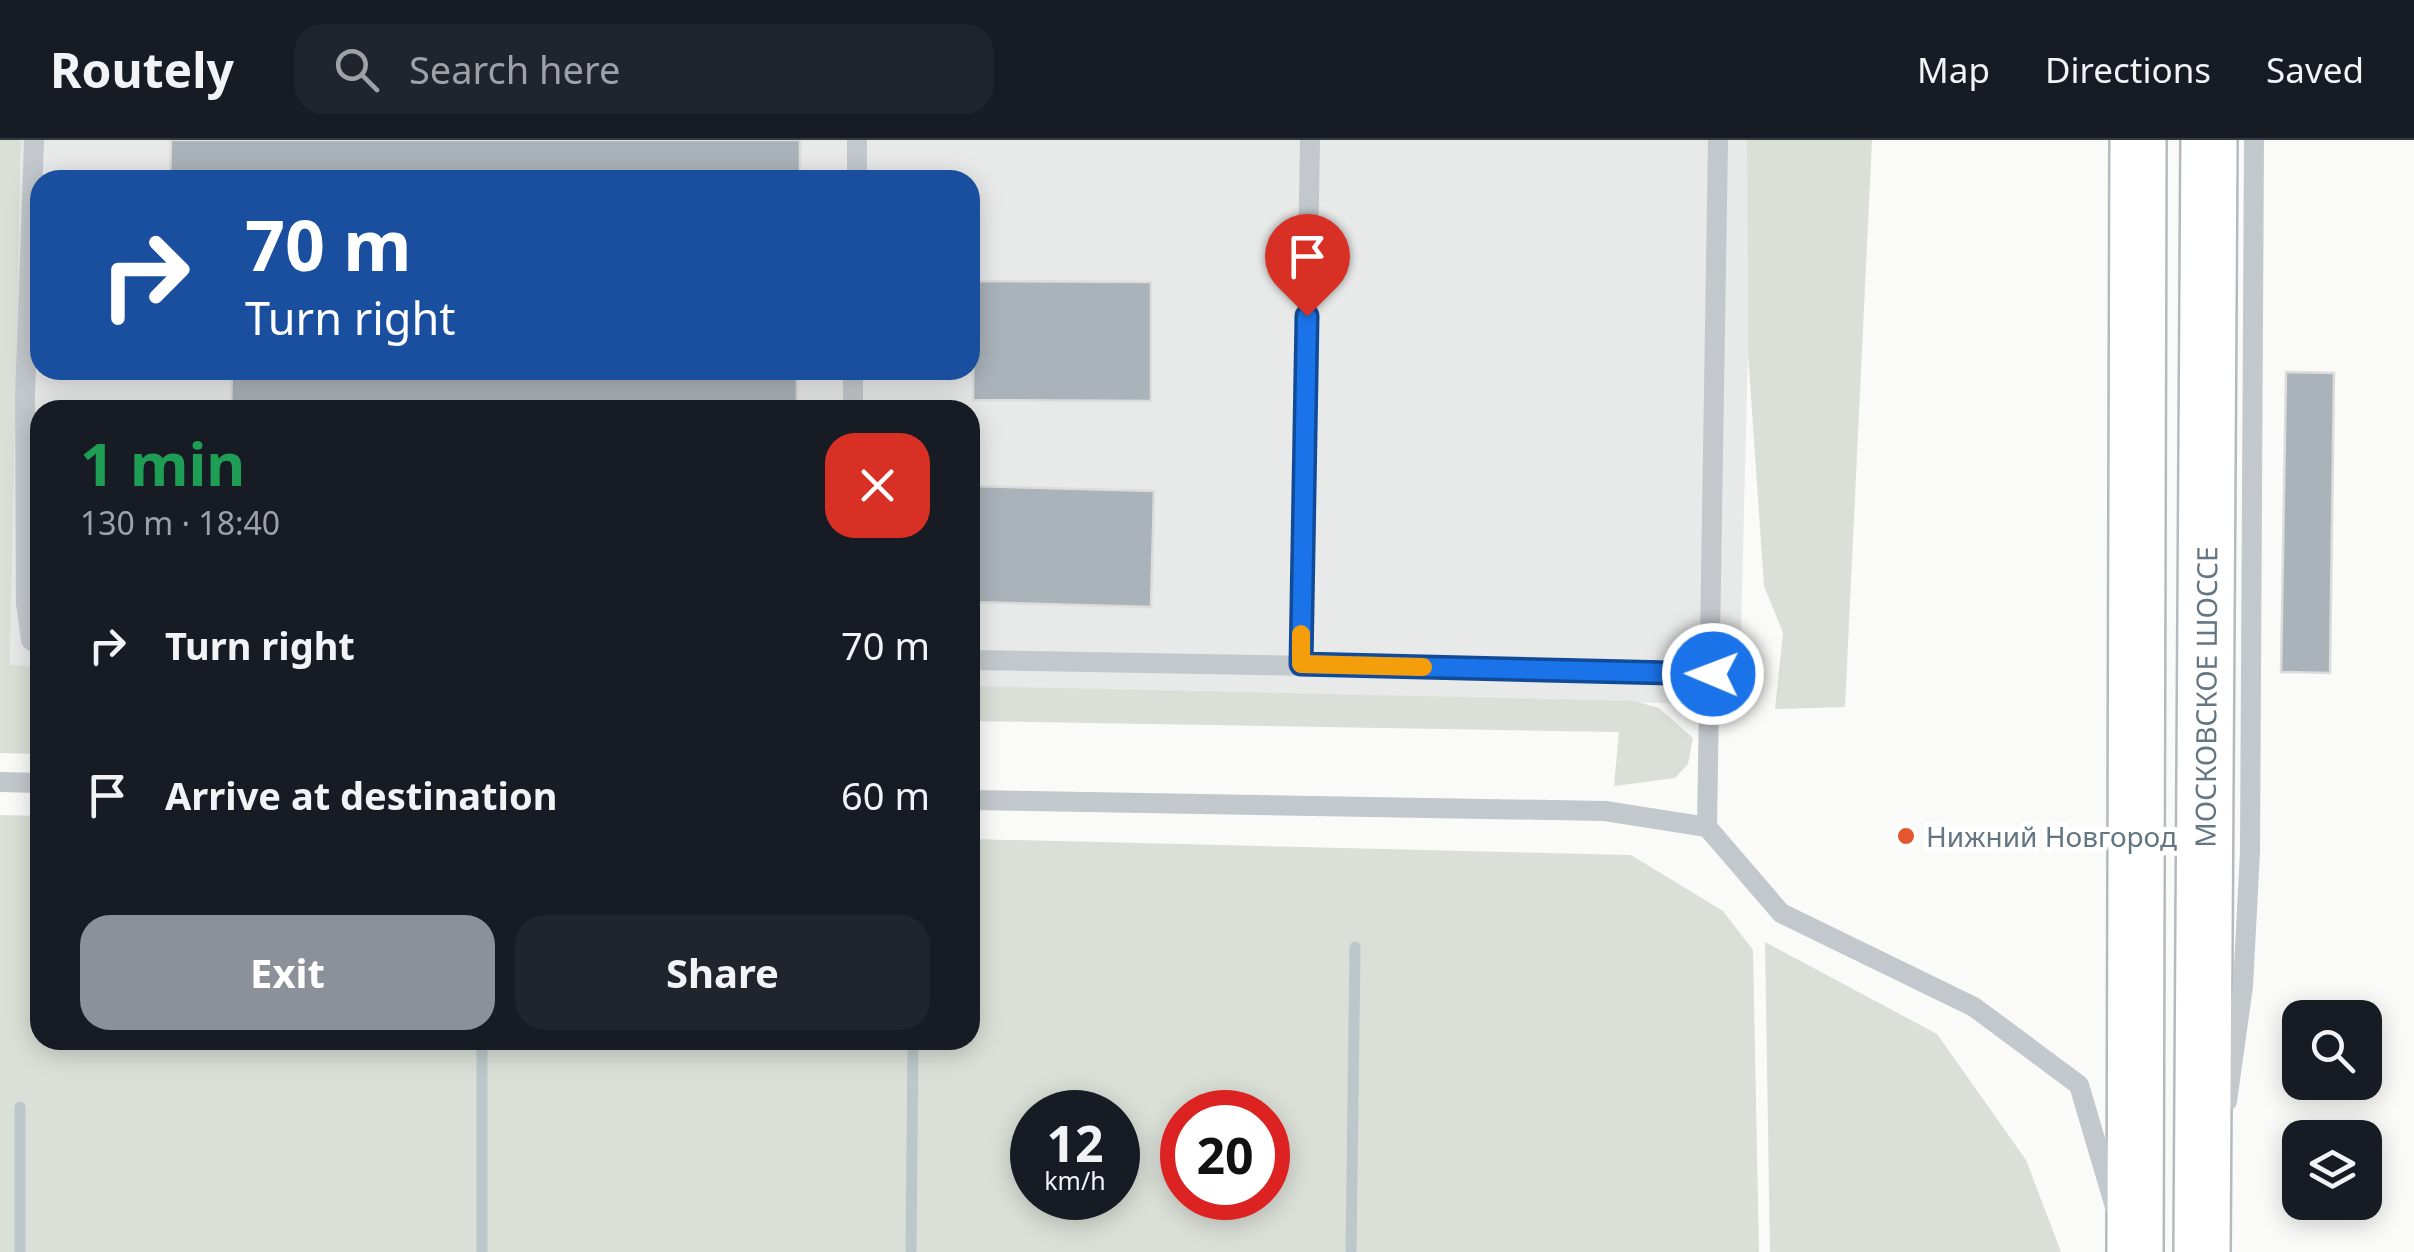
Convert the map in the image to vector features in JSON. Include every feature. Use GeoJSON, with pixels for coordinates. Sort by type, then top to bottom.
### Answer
{"type":"FeatureCollection","features":[{"type":"Feature","properties":{"kind":"main road"},"geometry":{"type":"LineString","coordinates":[[2132,1252],[2138,140]]}},
{"type":"Feature","properties":{"kind":"main road","name":"МОСКОВСКОЕ ШОССЕ"},"geometry":{"type":"LineString","coordinates":[[2204,1252],[2209,140]]}},
{"type":"Feature","properties":{"kind":"lane"},"geometry":{"type":"LineString","coordinates":[[33,170],[34,140]]}},
{"type":"Feature","properties":{"kind":"lane"},"geometry":{"type":"LineString","coordinates":[[856,170],[857,140]]}},
{"type":"Feature","properties":{"kind":"lane"},"geometry":{"type":"LineString","coordinates":[[1301,664],[1310,140]]}},
{"type":"Feature","properties":{"kind":"lane"},"geometry":{"type":"LineString","coordinates":[[1707,827],[1713,674],[1718,140]]}},
{"type":"Feature","properties":{"kind":"lane"},"geometry":{"type":"LineString","coordinates":[[2204,1252],[2243,986],[2250,852],[2254,140]]}},
{"type":"Feature","properties":{"kind":"lane"},"geometry":{"type":"LineString","coordinates":[[30,254],[25,396],[26,603],[30,633]]}},
{"type":"Feature","properties":{"kind":"lane"},"geometry":{"type":"LineString","coordinates":[[980,660],[1713,674]]}},
{"type":"Feature","properties":{"kind":"lane"},"geometry":{"type":"LineString","coordinates":[[0,782],[30,783]]}},
{"type":"Feature","properties":{"kind":"lane"},"geometry":{"type":"LineString","coordinates":[[980,800],[1605,811],[1707,827],[1781,913],[1974,1007],[2079,1085],[2132,1252]]}},
{"type":"Feature","properties":{"kind":"shaded area"},"geometry":{"type":"Polygon","coordinates":[[[0,140],[21,140],[10,665],[30,666],[30,754],[0,753],[0,140]]]}},
{"type":"Feature","properties":{"kind":"shaded area"},"geometry":{"type":"Polygon","coordinates":[[[21,140],[1747,140],[1748,353],[1739,705],[980,686],[980,400],[30,400],[30,667],[10,666],[21,140]]]}},
{"type":"Feature","properties":{"kind":"shaded area"},"geometry":{"type":"Polygon","coordinates":[[[1747,140],[1872,140],[1845,707],[1775,709],[1783,633],[1764,586],[1748,353],[1747,140]]]}},
{"type":"Feature","properties":{"kind":"shaded area"},"geometry":{"type":"Polygon","coordinates":[[[980,686],[1634,701],[1659,708],[1693,738],[1688,764],[1675,778],[1614,786],[1619,732],[980,721],[980,686]]]}},
{"type":"Feature","properties":{"kind":"shaded area"},"geometry":{"type":"Polygon","coordinates":[[[0,815],[30,816],[30,1050],[980,1050],[980,839],[1631,855],[1723,911],[1753,950],[1759,1252],[0,1252],[0,815]]]}},
{"type":"Feature","properties":{"kind":"shaded area"},"geometry":{"type":"Polygon","coordinates":[[[1765,942],[1937,1034],[2026,1160],[2061,1252],[1770,1252],[1765,942]]]}},
{"type":"Feature","properties":{"kind":"building"},"geometry":{"type":"Polygon","coordinates":[[[171,140],[800,140],[800,170],[170,170],[171,140]]]}},
{"type":"Feature","properties":{"kind":"building"},"geometry":{"type":"Polygon","coordinates":[[[980,281],[1151,282],[1151,401],[973,400],[973,380],[980,380],[980,281]]]}},
{"type":"Feature","properties":{"kind":"building"},"geometry":{"type":"Polygon","coordinates":[[[2286,372],[2334,373],[2330,673],[2281,672],[2286,372]]]}},
{"type":"Feature","properties":{"kind":"building"},"geometry":{"type":"Polygon","coordinates":[[[232,380],[797,380],[797,400],[231,400],[232,380]]]}},
{"type":"Feature","properties":{"kind":"building"},"geometry":{"type":"Polygon","coordinates":[[[980,486],[1154,491],[1151,607],[980,602],[980,486]]]}},
{"type":"Feature","properties":{"kind":"waterway"},"geometry":{"type":"LineString","coordinates":[[1351,1252],[1355,947]]}},
{"type":"Feature","properties":{"kind":"waterway"},"geometry":{"type":"LineString","coordinates":[[482,1050],[482,1252]]}},
{"type":"Feature","properties":{"kind":"waterway"},"geometry":{"type":"LineString","coordinates":[[911,1252],[913,1050]]}},
{"type":"Feature","properties":{"kind":"waterway"},"geometry":{"type":"LineString","coordinates":[[20,1107],[20,1252]]}},
{"type":"Feature","properties":{"kind":"slow traffic"},"geometry":{"type":"LineString","coordinates":[[1301,634],[1301,664],[1423,667]]}},
{"type":"Feature","properties":{"kind":"place","name":"Нижний Новгород"},"geometry":{"type":"Point","coordinates":[1906,836]}},
{"type":"Feature","properties":{"kind":"route"},"geometry":{"type":"LineString","coordinates":[[1307,316],[1301,664],[1713,674]]}}]}
